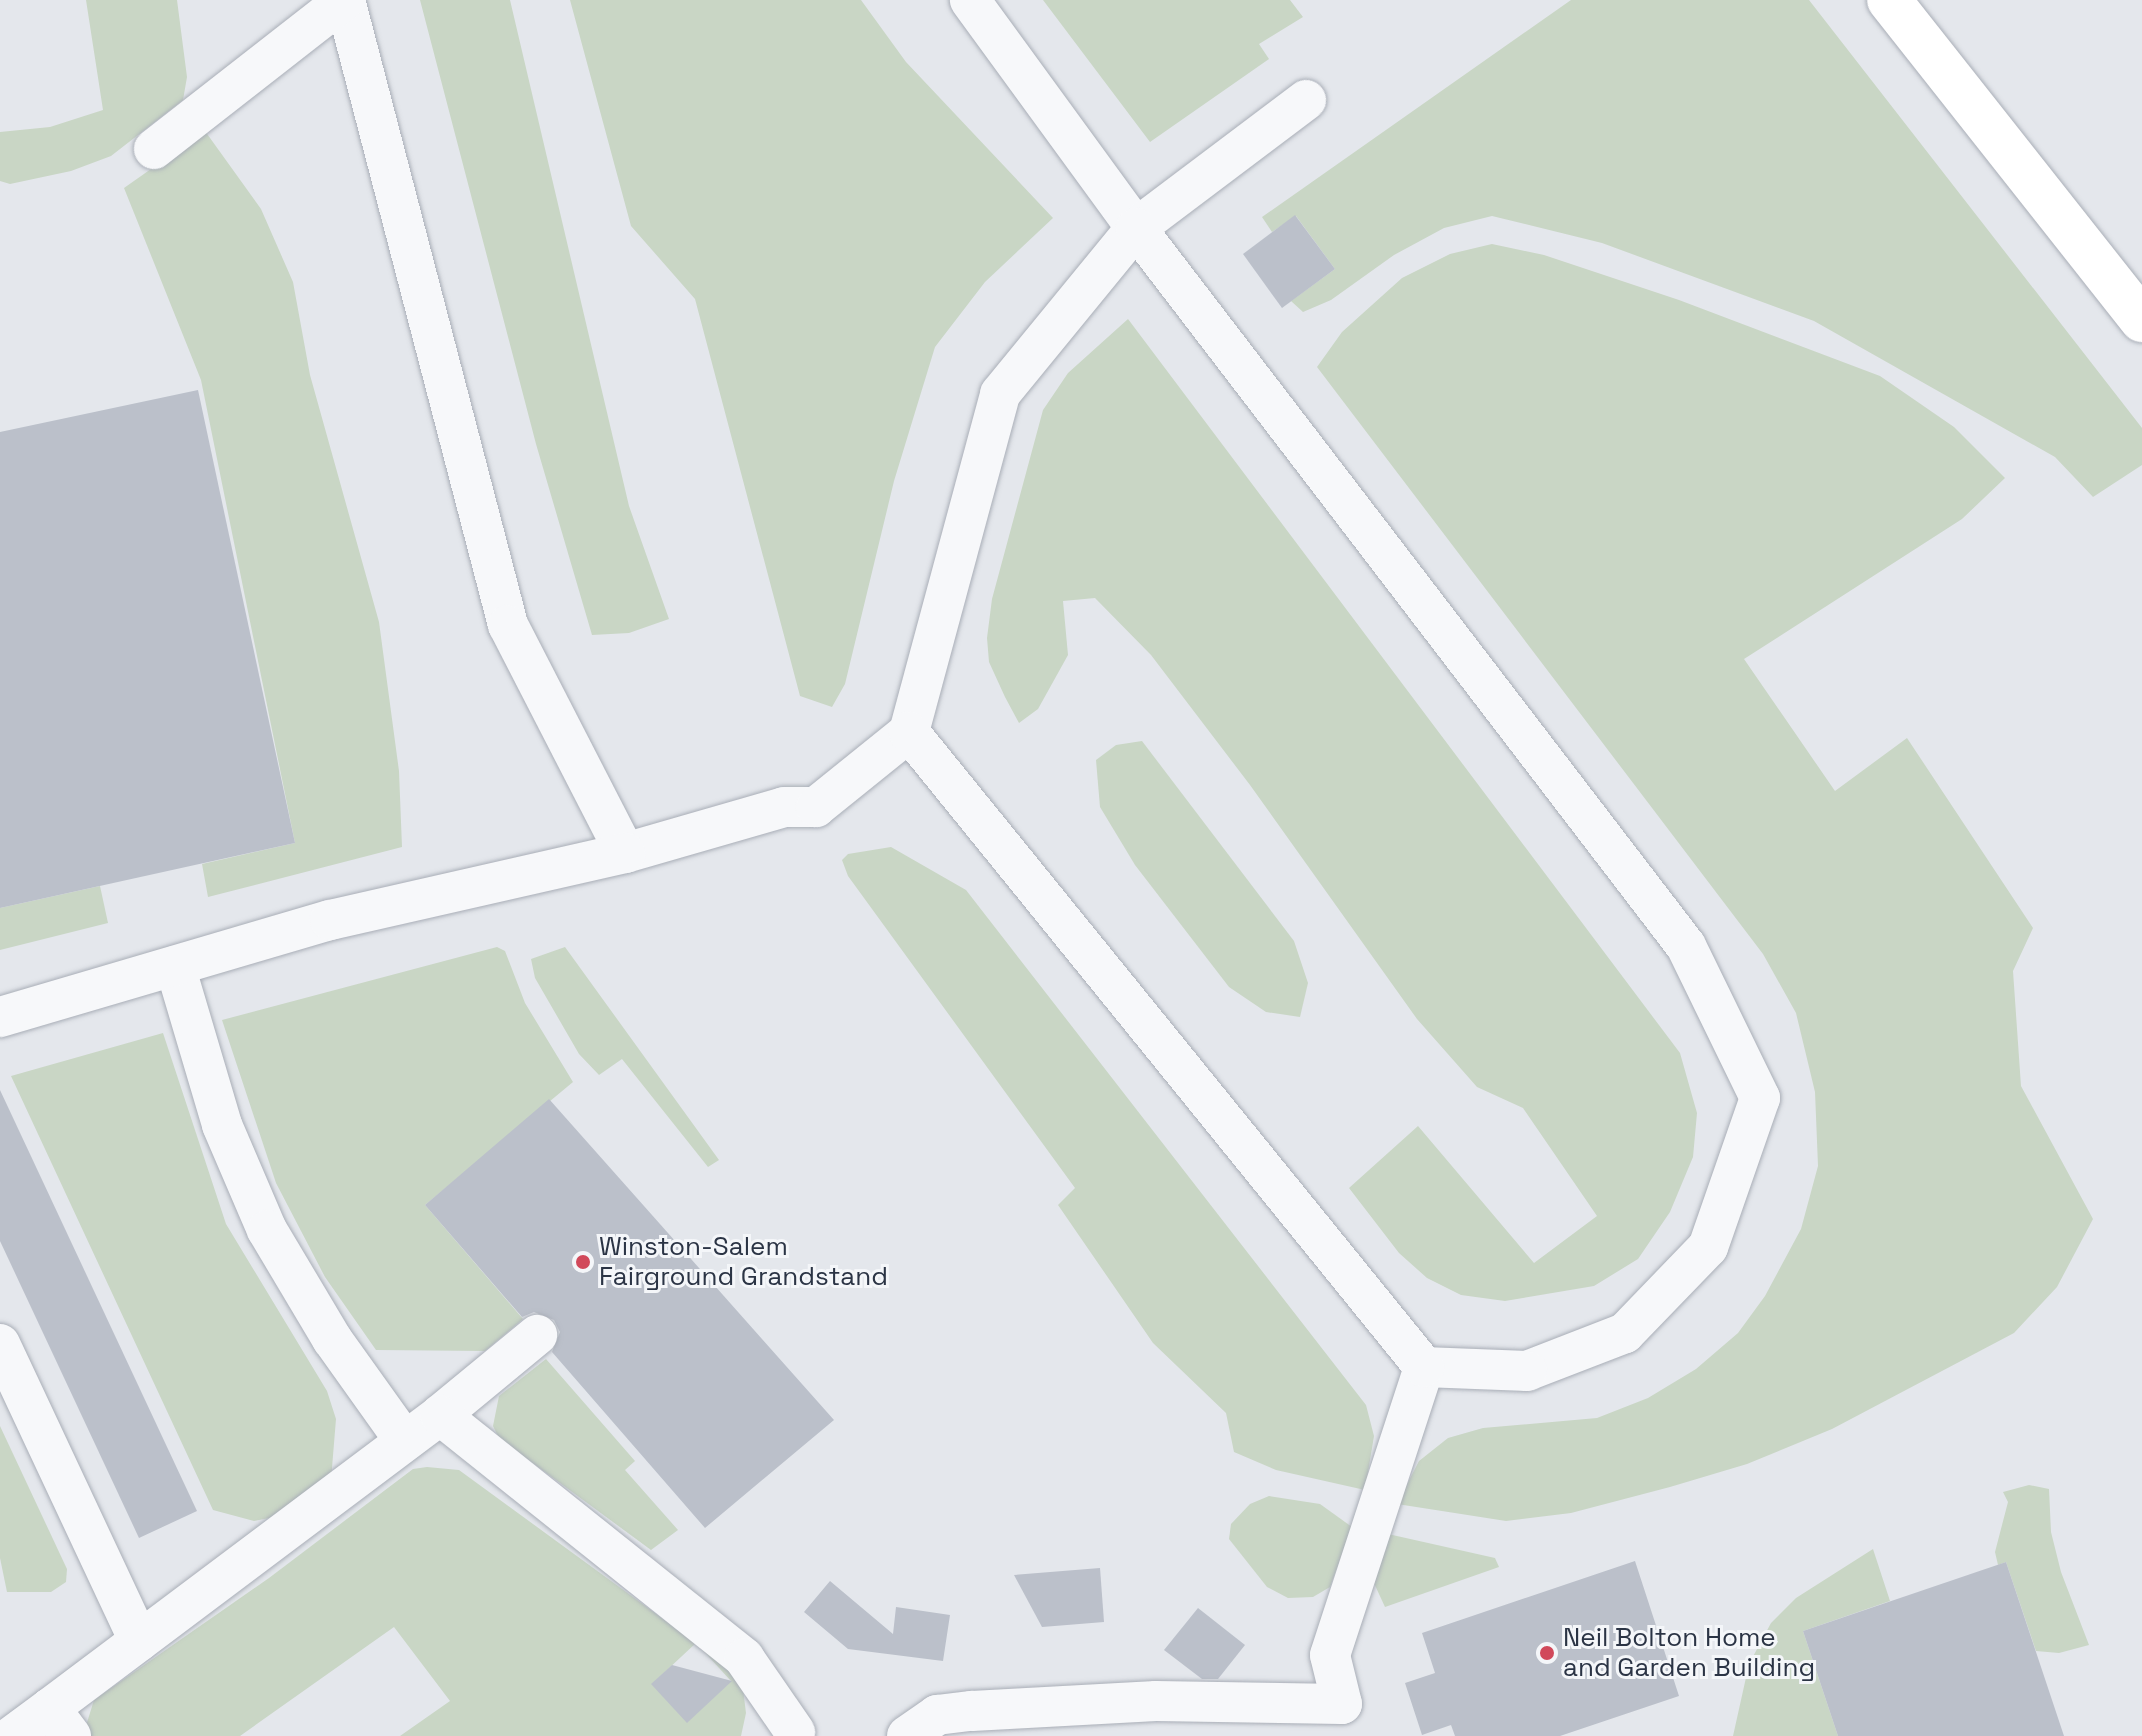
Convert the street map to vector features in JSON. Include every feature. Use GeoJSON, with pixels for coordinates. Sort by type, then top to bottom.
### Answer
{"type":"FeatureCollection","features":[{"type":"Feature","properties":{"kind":"street"},"geometry":{"type":"LineString","coordinates":[[154,149],[345,0],[508,625],[625,853]]}},
{"type":"Feature","properties":{"kind":"street"},"geometry":{"type":"LineString","coordinates":[[909,732],[1424,1367],[1527,1371],[1625,1333],[1708,1247],[1760,1098],[1686,946],[1136,228],[970,0]]}},
{"type":"Feature","properties":{"kind":"street"},"geometry":{"type":"LineString","coordinates":[[1889,0],[2142,320]]}},
{"type":"Feature","properties":{"kind":"street"},"geometry":{"type":"LineString","coordinates":[[0,1017],[330,920],[625,853],[784,807],[816,807],[909,732],[1000,394],[1136,228],[1306,100]]}},
{"type":"Feature","properties":{"kind":"street"},"geometry":{"type":"LineString","coordinates":[[175,966],[222,1125],[267,1230],[332,1339],[404,1440]]}},
{"type":"Feature","properties":{"kind":"street"},"geometry":{"type":"LineString","coordinates":[[12,1736],[60,1722],[139,1641],[440,1415],[537,1335]]}},
{"type":"Feature","properties":{"kind":"street"},"geometry":{"type":"LineString","coordinates":[[0,1344],[139,1641]]}},
{"type":"Feature","properties":{"kind":"street"},"geometry":{"type":"LineString","coordinates":[[907,1736],[937,1715],[985,1724],[1156,1701],[1342,1704],[1330,1655],[1424,1367]]}},
{"type":"Feature","properties":{"kind":"street"},"geometry":{"type":"LineString","coordinates":[[440,1415],[744,1658],[801,1735]]}},
{"type":"Feature","properties":{"kind":"green space"},"geometry":{"type":"Polygon","coordinates":[[[86,0],[177,0],[187,77],[183,100],[111,156],[71,171],[10,184],[0,181],[0,132],[50,127],[103,110],[86,0]]]}},
{"type":"Feature","properties":{"kind":"green space"},"geometry":{"type":"Polygon","coordinates":[[[420,0],[510,0],[629,506],[669,619],[629,633],[592,635],[536,444],[420,0]]]}},
{"type":"Feature","properties":{"kind":"green space"},"geometry":{"type":"Polygon","coordinates":[[[570,0],[861,0],[906,62],[1053,218],[985,282],[935,347],[894,481],[845,684],[832,707],[800,696],[695,299],[631,226],[570,0]]]}},
{"type":"Feature","properties":{"kind":"green space"},"geometry":{"type":"Polygon","coordinates":[[[1043,0],[1290,0],[1303,17],[1259,44],[1269,59],[1150,142],[1043,0]]]}},
{"type":"Feature","properties":{"kind":"green space"},"geometry":{"type":"Polygon","coordinates":[[[1571,0],[1809,0],[2142,428],[2142,465],[2093,497],[2055,457],[1814,321],[1602,243],[1492,216],[1444,228],[1394,255],[1331,300],[1303,312],[1291,301],[1335,269],[1296,216],[1272,232],[1262,217],[1571,0]]]}},
{"type":"Feature","properties":{"kind":"green space"},"geometry":{"type":"Polygon","coordinates":[[[205,131],[261,209],[293,282],[310,375],[379,622],[399,771],[402,847],[208,897],[202,864],[295,843],[201,380],[124,188],[205,131]]]}},
{"type":"Feature","properties":{"kind":"green space"},"geometry":{"type":"Polygon","coordinates":[[[1492,244],[1544,255],[1679,300],[1880,376],[1954,427],[2005,478],[1962,519],[1744,659],[1835,791],[1907,738],[2033,928],[2013,971],[2021,1086],[2093,1219],[2057,1287],[2014,1333],[1832,1429],[1747,1464],[1670,1487],[1571,1513],[1506,1521],[1397,1504],[1419,1461],[1448,1438],[1483,1428],[1597,1418],[1648,1398],[1696,1369],[1738,1333],[1765,1296],[1801,1229],[1818,1166],[1815,1092],[1796,1013],[1763,954],[1317,367],[1342,332],[1402,278],[1450,254],[1492,244]]]}},
{"type":"Feature","properties":{"kind":"green space"},"geometry":{"type":"Polygon","coordinates":[[[1128,319],[1680,1053],[1697,1113],[1693,1157],[1670,1212],[1638,1259],[1594,1286],[1505,1301],[1461,1295],[1427,1278],[1399,1253],[1349,1188],[1418,1126],[1534,1263],[1597,1216],[1523,1108],[1477,1087],[1417,1019],[1250,785],[1151,655],[1095,598],[1063,601],[1068,655],[1038,709],[1019,723],[1005,697],[989,662],[987,638],[992,599],[1043,410],[1068,373],[1128,319]]]}},
{"type":"Feature","properties":{"kind":"green space"},"geometry":{"type":"Polygon","coordinates":[[[1142,741],[1294,941],[1308,983],[1300,1017],[1266,1012],[1229,987],[1135,865],[1100,807],[1096,760],[1116,745],[1142,741]]]}},
{"type":"Feature","properties":{"kind":"green space"},"geometry":{"type":"Polygon","coordinates":[[[891,847],[966,890],[1366,1405],[1374,1436],[1365,1490],[1276,1470],[1234,1452],[1226,1413],[1153,1343],[1058,1205],[1075,1188],[848,876],[842,860],[848,854],[891,847]]]}},
{"type":"Feature","properties":{"kind":"green space"},"geometry":{"type":"Polygon","coordinates":[[[100,886],[108,923],[0,950],[0,908],[100,886]]]}},
{"type":"Feature","properties":{"kind":"green space"},"geometry":{"type":"Polygon","coordinates":[[[497,947],[505,951],[525,1003],[573,1082],[425,1205],[523,1319],[485,1351],[376,1350],[325,1277],[276,1183],[222,1020],[497,947]]]}},
{"type":"Feature","properties":{"kind":"green space"},"geometry":{"type":"Polygon","coordinates":[[[565,947],[719,1160],[708,1167],[622,1059],[599,1075],[579,1054],[535,978],[531,959],[565,947]]]}},
{"type":"Feature","properties":{"kind":"green space"},"geometry":{"type":"Polygon","coordinates":[[[163,1033],[226,1224],[327,1391],[336,1419],[331,1480],[279,1516],[254,1521],[213,1510],[11,1076],[163,1033]]]}},
{"type":"Feature","properties":{"kind":"green space"},"geometry":{"type":"Polygon","coordinates":[[[546,1359],[635,1461],[625,1470],[678,1530],[651,1550],[499,1438],[493,1426],[499,1396],[546,1359]]]}},
{"type":"Feature","properties":{"kind":"green space"},"geometry":{"type":"Polygon","coordinates":[[[0,1426],[67,1569],[66,1582],[51,1592],[7,1592],[0,1558],[0,1426]]]}},
{"type":"Feature","properties":{"kind":"green space"},"geometry":{"type":"Polygon","coordinates":[[[413,1469],[459,1470],[696,1643],[652,1684],[731,1681],[698,1645],[729,1671],[743,1689],[746,1713],[741,1736],[400,1736],[450,1701],[394,1627],[240,1736],[90,1736],[85,1729],[94,1700],[269,1578],[413,1469]]]}},
{"type":"Feature","properties":{"kind":"green space"},"geometry":{"type":"Polygon","coordinates":[[[2029,1485],[2049,1489],[2051,1532],[2061,1572],[2089,1645],[2059,1653],[2036,1651],[2006,1562],[1998,1565],[1995,1552],[2008,1502],[2003,1492],[2029,1485]]]}},
{"type":"Feature","properties":{"kind":"green space"},"geometry":{"type":"Polygon","coordinates":[[[1269,1496],[1320,1504],[1352,1527],[1330,1587],[1313,1597],[1288,1598],[1267,1587],[1229,1539],[1231,1524],[1250,1504],[1269,1496]]]}},
{"type":"Feature","properties":{"kind":"green space"},"geometry":{"type":"Polygon","coordinates":[[[1388,1534],[1495,1558],[1499,1567],[1385,1607],[1373,1581],[1388,1534]]]}},
{"type":"Feature","properties":{"kind":"green space"},"geometry":{"type":"Polygon","coordinates":[[[1873,1549],[1890,1601],[1803,1631],[1838,1736],[1733,1736],[1749,1664],[1771,1623],[1796,1598],[1873,1549]]]}},
{"type":"Feature","properties":{"kind":"building"},"geometry":{"type":"Polygon","coordinates":[[[1295,215],[1335,269],[1282,308],[1243,254],[1295,215]]]}},
{"type":"Feature","properties":{"kind":"building"},"geometry":{"type":"Polygon","coordinates":[[[198,390],[295,843],[0,908],[0,432],[198,390]]]}},
{"type":"Feature","properties":{"kind":"building"},"geometry":{"type":"Polygon","coordinates":[[[0,1090],[197,1511],[139,1538],[0,1241],[0,1090]]]}},
{"type":"Feature","properties":{"kind":"building","name":"Winston-Salem Fairground Grandstand"},"geometry":{"type":"Polygon","coordinates":[[[549,1099],[834,1420],[705,1528],[552,1352],[560,1332],[554,1320],[534,1312],[522,1317],[425,1205],[549,1099]]]}},
{"type":"Feature","properties":{"kind":"building","name":"Neil Bolton Home and Garden Building"},"geometry":{"type":"Polygon","coordinates":[[[1635,1561],[1679,1696],[1560,1736],[1455,1736],[1451,1725],[1422,1735],[1405,1683],[1435,1673],[1422,1633],[1635,1561]]]}},
{"type":"Feature","properties":{"kind":"building"},"geometry":{"type":"Polygon","coordinates":[[[2006,1562],[2064,1736],[1838,1736],[1803,1631],[2006,1562]]]}},
{"type":"Feature","properties":{"kind":"building"},"geometry":{"type":"Polygon","coordinates":[[[1100,1568],[1104,1622],[1042,1627],[1014,1575],[1100,1568]]]}},
{"type":"Feature","properties":{"kind":"building"},"geometry":{"type":"Polygon","coordinates":[[[830,1581],[893,1634],[896,1607],[950,1615],[943,1661],[848,1649],[804,1612],[830,1581]]]}},
{"type":"Feature","properties":{"kind":"building"},"geometry":{"type":"Polygon","coordinates":[[[1198,1608],[1245,1645],[1218,1679],[1202,1679],[1164,1650],[1198,1608]]]}},
{"type":"Feature","properties":{"kind":"building"},"geometry":{"type":"Polygon","coordinates":[[[672,1665],[732,1681],[687,1723],[651,1684],[672,1665]]]}},
{"type":"Feature","properties":{"kind":"place","name":"Winston-Salem Fairground Grandstand"},"geometry":{"type":"Point","coordinates":[583,1262]}},
{"type":"Feature","properties":{"kind":"place","name":"Neil Bolton Home and Garden Building"},"geometry":{"type":"Point","coordinates":[1547,1653]}}]}
